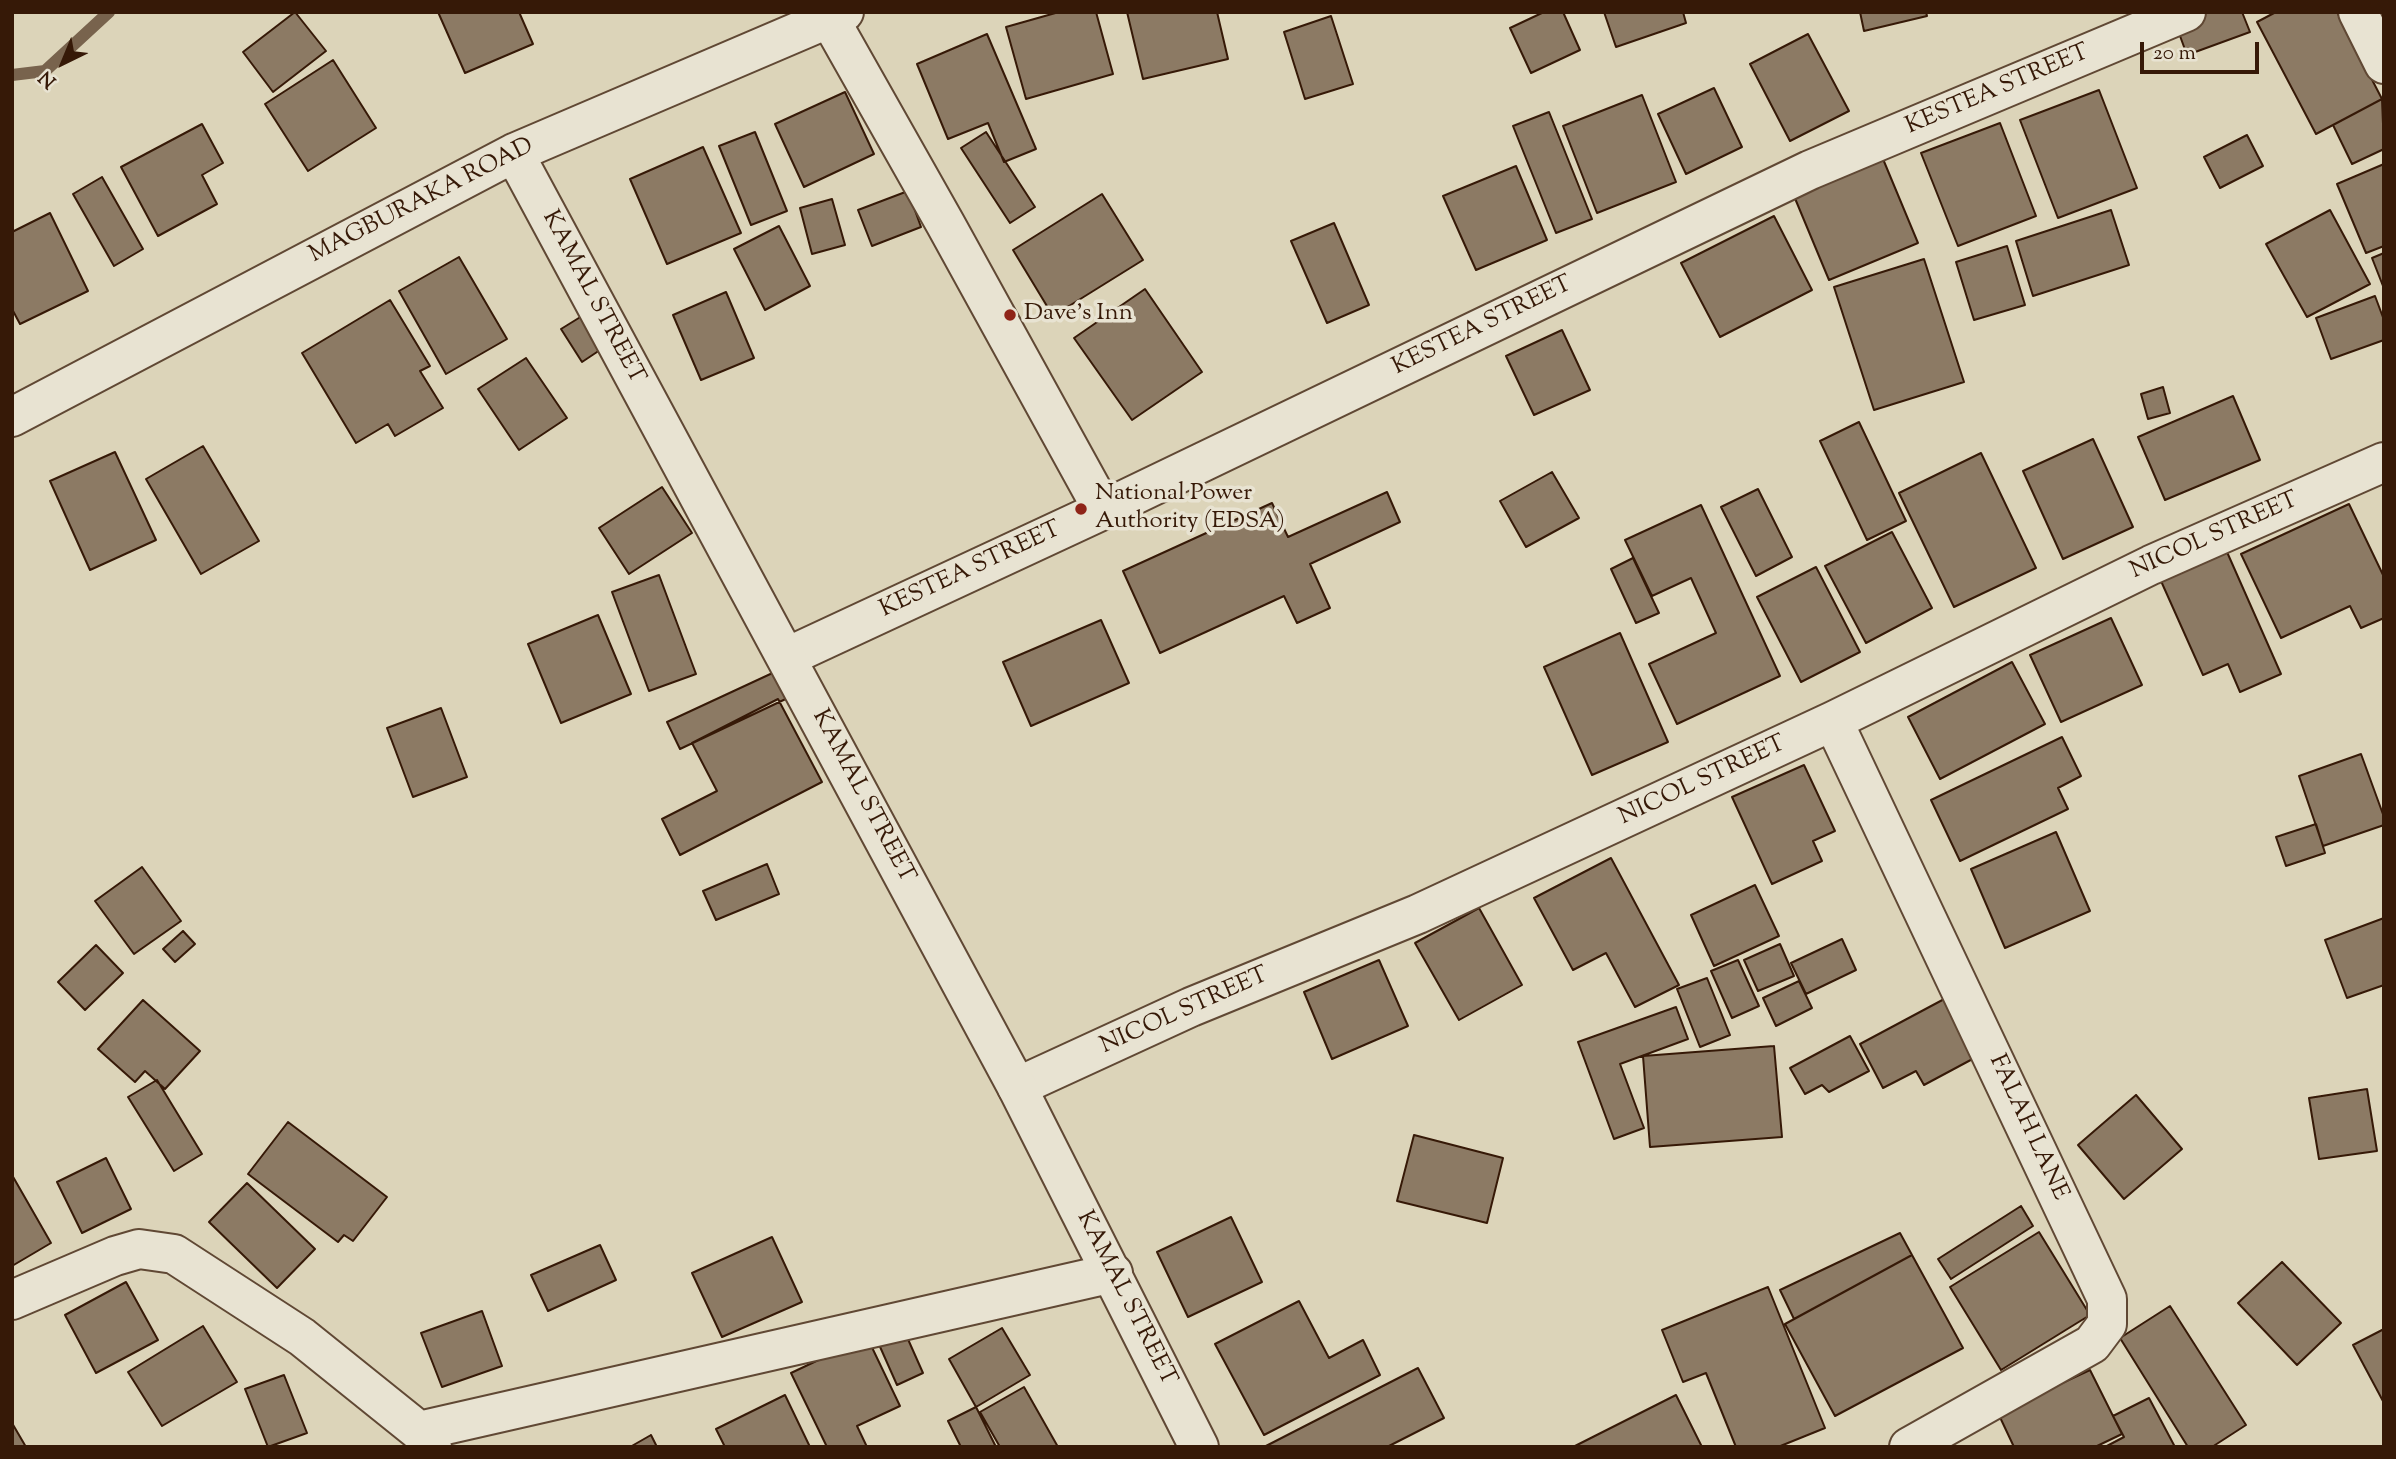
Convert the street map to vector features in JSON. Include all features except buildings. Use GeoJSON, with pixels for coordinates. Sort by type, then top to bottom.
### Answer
{"type":"FeatureCollection","features":[{"type":"Feature","properties":{"kind":"street","name":"KESTEA STREET"},"geometry":{"type":"LineString","coordinates":[[787,657],[1103,510],[1810,170],[2186,12]]}},
{"type":"Feature","properties":{"kind":"street"},"geometry":{"type":"LineString","coordinates":[[2358,12],[2384,64]]}},
{"type":"Feature","properties":{"kind":"street"},"geometry":{"type":"LineString","coordinates":[[837,15],[946,225],[1103,510]]}},
{"type":"Feature","properties":{"kind":"street","name":"MAGBURAKA ROAD"},"geometry":{"type":"LineString","coordinates":[[12,417],[514,153],[837,15]]}},
{"type":"Feature","properties":{"kind":"street","name":"KAMAL STREET"},"geometry":{"type":"LineString","coordinates":[[514,153],[1017,1087],[1199,1447]]}},
{"type":"Feature","properties":{"kind":"street","name":"NICOL STREET"},"geometry":{"type":"LineString","coordinates":[[1017,1087],[1191,1007],[1418,914],[1833,722],[2151,565],[2384,462]]}},
{"type":"Feature","properties":{"kind":"street","name":"FALAH LANE"},"geometry":{"type":"LineString","coordinates":[[1833,722],[2107,1298],[2107,1324],[2092,1344],[1909,1447]]}},
{"type":"Feature","properties":{"kind":"street"},"geometry":{"type":"LineString","coordinates":[[12,1300],[115,1256],[139,1250],[174,1254],[302,1337],[425,1439],[1113,1273]]}},
{"type":"Feature","properties":{"kind":"waterway"},"geometry":{"type":"LineString","coordinates":[[12,75],[45,71],[109,12]]}},
{"type":"Feature","properties":{"kind":"place","name":"Dave's Inn"},"geometry":{"type":"Point","coordinates":[1010,315]}},
{"type":"Feature","properties":{"kind":"place","name":"National Power Authority (EDSA)"},"geometry":{"type":"Point","coordinates":[1081,509]}}]}
